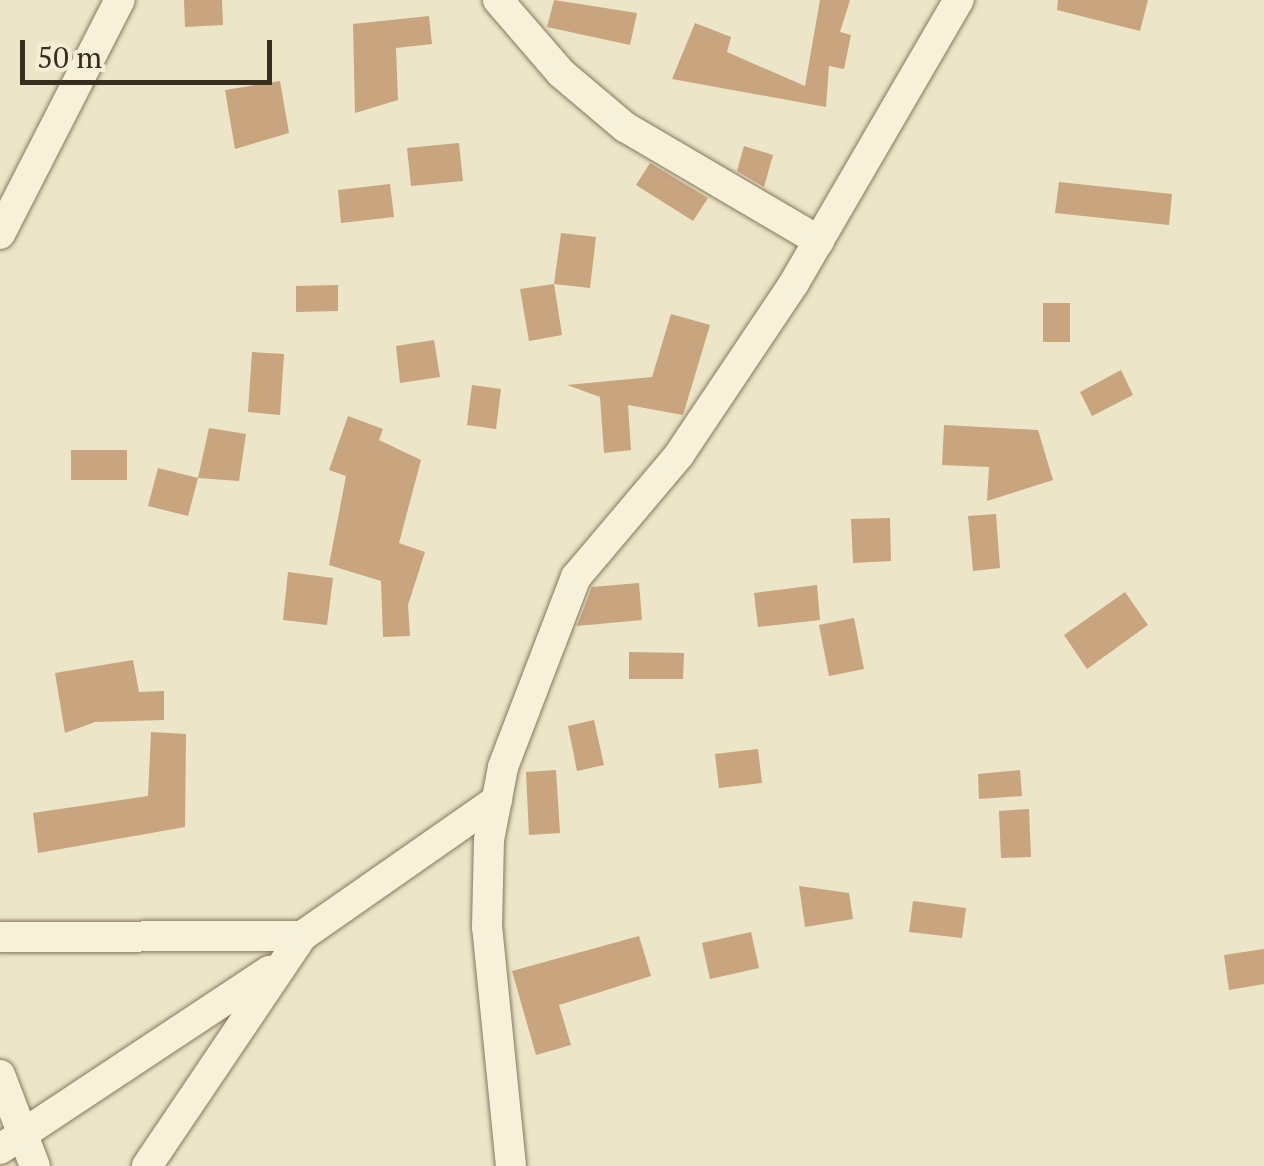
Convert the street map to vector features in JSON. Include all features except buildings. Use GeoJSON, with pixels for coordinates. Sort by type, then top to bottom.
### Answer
{"type":"FeatureCollection","features":[{"type":"Feature","properties":{"kind":"street"},"geometry":{"type":"LineString","coordinates":[[0,234],[120,0]]}},
{"type":"Feature","properties":{"kind":"street"},"geometry":{"type":"LineString","coordinates":[[498,0],[561,73],[625,126],[820,241]]}},
{"type":"Feature","properties":{"kind":"street"},"geometry":{"type":"LineString","coordinates":[[511,1166],[487,927],[497,800],[576,577],[679,455],[820,241],[959,0]]}},
{"type":"Feature","properties":{"kind":"street"},"geometry":{"type":"LineString","coordinates":[[147,1166],[302,936],[497,800]]}},
{"type":"Feature","properties":{"kind":"street"},"geometry":{"type":"LineString","coordinates":[[0,937],[302,936]]}},
{"type":"Feature","properties":{"kind":"street"},"geometry":{"type":"LineString","coordinates":[[10,1141],[280,964]]}},
{"type":"Feature","properties":{"kind":"street"},"geometry":{"type":"LineString","coordinates":[[0,1075],[10,1141],[34,1166]]}}]}
